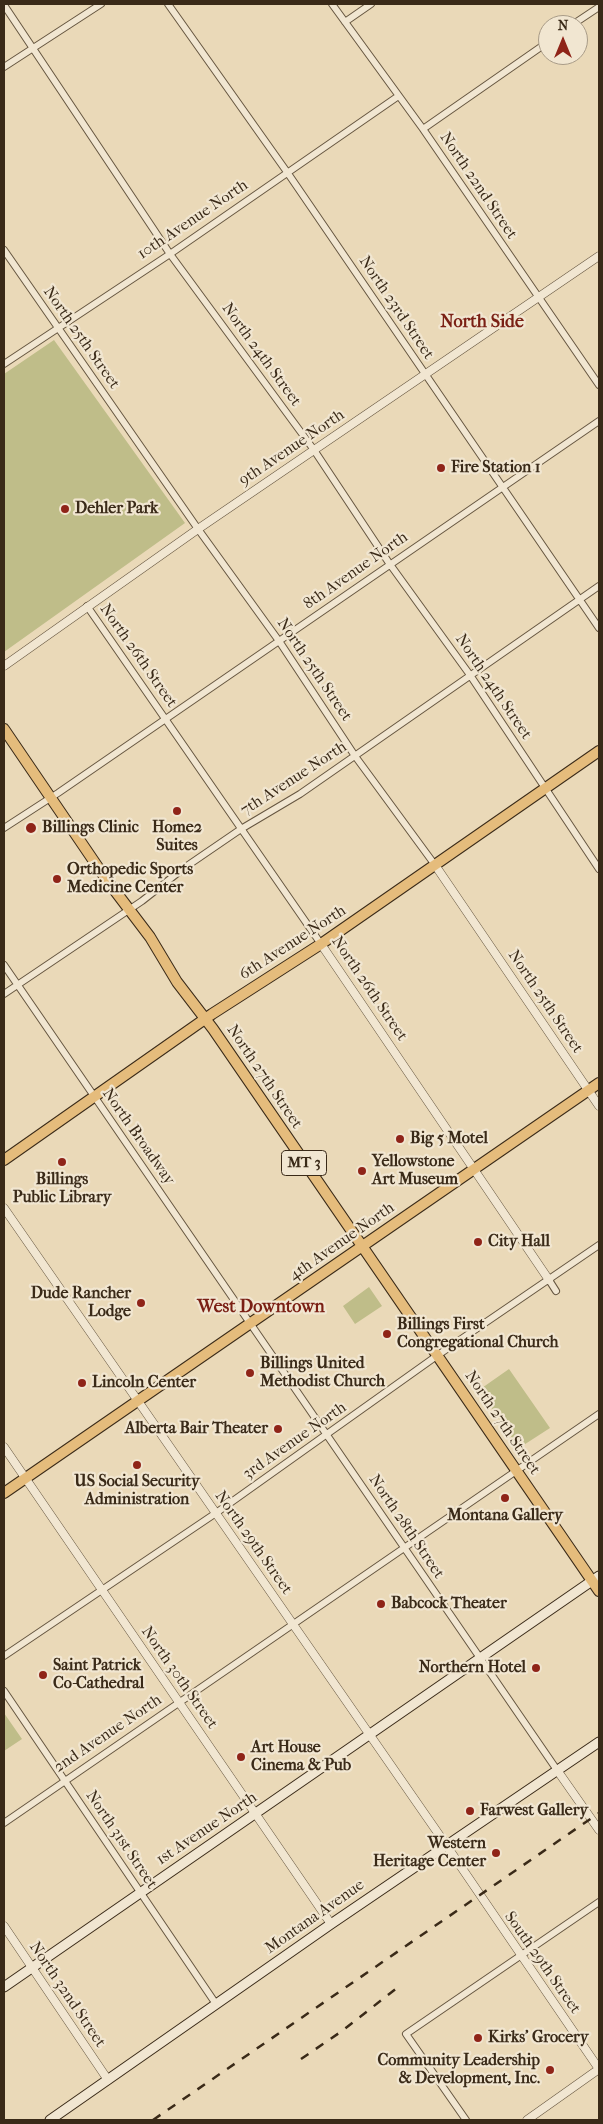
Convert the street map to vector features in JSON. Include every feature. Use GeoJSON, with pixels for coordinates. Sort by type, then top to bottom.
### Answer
{"type":"FeatureCollection","features":[{"type":"Feature","properties":{"kind":"main road","name":"North 27th Street"},"geometry":{"type":"LineString","coordinates":[[4,729],[129,909],[177,982],[205,1019],[438,1355],[516,1472],[596,1579],[599,1591]]}},
{"type":"Feature","properties":{"kind":"main road","name":"6th Avenue North"},"geometry":{"type":"LineString","coordinates":[[4,1160],[205,1019],[321,944],[599,751]]}},
{"type":"Feature","properties":{"kind":"main road","name":"4th Avenue North"},"geometry":{"type":"LineString","coordinates":[[4,1493],[139,1402],[599,1083]]}},
{"type":"Feature","properties":{"kind":"main road","name":"1st Avenue North"},"geometry":{"type":"LineString","coordinates":[[4,1987],[596,1579]]}},
{"type":"Feature","properties":{"kind":"main road","name":"Montana Avenue"},"geometry":{"type":"LineString","coordinates":[[50,2120],[331,1924],[599,1742]]}},
{"type":"Feature","properties":{"kind":"street"},"geometry":{"type":"LineString","coordinates":[[4,67],[101,4]]}},
{"type":"Feature","properties":{"kind":"street","name":"North 23rd Street"},"geometry":{"type":"LineString","coordinates":[[168,4],[287,172],[599,628]]}},
{"type":"Feature","properties":{"kind":"street","name":"North 22nd Street"},"geometry":{"type":"LineString","coordinates":[[332,4],[397,97],[423,129],[599,385]]}},
{"type":"Feature","properties":{"kind":"street"},"geometry":{"type":"LineString","coordinates":[[345,22],[371,4]]}},
{"type":"Feature","properties":{"kind":"street","name":"North 24th Street"},"geometry":{"type":"LineString","coordinates":[[4,5],[170,254],[314,450],[389,563],[470,675],[599,869]]}},
{"type":"Feature","properties":{"kind":"street"},"geometry":{"type":"LineString","coordinates":[[587,15],[599,7]]}},
{"type":"Feature","properties":{"kind":"street"},"geometry":{"type":"LineString","coordinates":[[423,129],[538,49]]}},
{"type":"Feature","properties":{"kind":"street","name":"10th Avenue North"},"geometry":{"type":"LineString","coordinates":[[4,364],[170,254],[397,97]]}},
{"type":"Feature","properties":{"kind":"street","name":"North 25th Street"},"geometry":{"type":"LineString","coordinates":[[4,250],[56,328],[279,641],[355,756],[435,865],[599,1106]]}},
{"type":"Feature","properties":{"kind":"street","name":"9th Avenue North"},"geometry":{"type":"LineString","coordinates":[[4,666],[198,529],[537,296],[599,256]]}},
{"type":"Feature","properties":{"kind":"street","name":"8th Avenue North"},"geometry":{"type":"LineString","coordinates":[[4,828],[58,793],[389,563],[599,421]]}},
{"type":"Feature","properties":{"kind":"street","name":"7th Avenue North"},"geometry":{"type":"LineString","coordinates":[[4,994],[129,909],[241,829],[300,794],[599,586]]}},
{"type":"Feature","properties":{"kind":"street","name":"North 26th Street"},"geometry":{"type":"LineString","coordinates":[[87,606],[321,944],[556,1291]]}},
{"type":"Feature","properties":{"kind":"street","name":"North Broadway"},"geometry":{"type":"LineString","coordinates":[[4,966],[93,1098],[252,1323]]}},
{"type":"Feature","properties":{"kind":"street","name":"North 29th Street"},"geometry":{"type":"LineString","coordinates":[[4,1208],[446,1845],[479,1896]]}},
{"type":"Feature","properties":{"kind":"street","name":"3rd Avenue North"},"geometry":{"type":"LineString","coordinates":[[4,1656],[216,1513],[438,1355],[599,1245]]}},
{"type":"Feature","properties":{"kind":"street","name":"North 28th Street"},"geometry":{"type":"LineString","coordinates":[[252,1323],[402,1547],[599,1830]]}},
{"type":"Feature","properties":{"kind":"street","name":"2nd Avenue North"},"geometry":{"type":"LineString","coordinates":[[4,1823],[402,1547],[516,1472],[599,1414]]}},
{"type":"Feature","properties":{"kind":"street","name":"North 30th Street"},"geometry":{"type":"LineString","coordinates":[[4,1447],[331,1924]]}},
{"type":"Feature","properties":{"kind":"street","name":"North 31st Street"},"geometry":{"type":"LineString","coordinates":[[4,1691],[216,2004]]}},
{"type":"Feature","properties":{"kind":"street","name":"South 29th Street"},"geometry":{"type":"LineString","coordinates":[[479,1896],[599,2069]]}},
{"type":"Feature","properties":{"kind":"street"},"geometry":{"type":"LineString","coordinates":[[466,2120],[406,2034],[599,1902]]}},
{"type":"Feature","properties":{"kind":"street","name":"North 32nd Street"},"geometry":{"type":"LineString","coordinates":[[4,1926],[108,2080]]}},
{"type":"Feature","properties":{"kind":"street"},"geometry":{"type":"LineString","coordinates":[[526,2120],[599,2069]]}},
{"type":"Feature","properties":{"kind":"shaded area"},"geometry":{"type":"Polygon","coordinates":[[[54,340],[185,523],[4,652],[4,374],[54,340]]]}},
{"type":"Feature","properties":{"kind":"shaded area"},"geometry":{"type":"Polygon","coordinates":[[[369,1287],[382,1306],[355,1324],[343,1306],[369,1287]]]}},
{"type":"Feature","properties":{"kind":"shaded area"},"geometry":{"type":"Polygon","coordinates":[[[509,1369],[550,1428],[519,1448],[479,1390],[509,1369]]]}},
{"type":"Feature","properties":{"kind":"shaded area"},"geometry":{"type":"Polygon","coordinates":[[[4,1713],[22,1739],[4,1751],[4,1713]]]}},
{"type":"Feature","properties":{"kind":"railway"},"geometry":{"type":"LineString","coordinates":[[153,2120],[599,1813]]}},
{"type":"Feature","properties":{"kind":"railway"},"geometry":{"type":"LineString","coordinates":[[301,2059],[342,2031],[402,1984]]}},
{"type":"Feature","properties":{"kind":"place","name":"Fire Station 1"},"geometry":{"type":"Point","coordinates":[441,468]}},
{"type":"Feature","properties":{"kind":"place","name":"Dehler Park"},"geometry":{"type":"Point","coordinates":[65,509]}},
{"type":"Feature","properties":{"kind":"place","name":"Home2 Suites"},"geometry":{"type":"Point","coordinates":[177,811]}},
{"type":"Feature","properties":{"kind":"place","name":"Billings Clinic"},"geometry":{"type":"Point","coordinates":[31,828]}},
{"type":"Feature","properties":{"kind":"place","name":"Orthopedic Sports Medicine Center"},"geometry":{"type":"Point","coordinates":[57,879]}},
{"type":"Feature","properties":{"kind":"place","name":"Big 5 Motel"},"geometry":{"type":"Point","coordinates":[400,1139]}},
{"type":"Feature","properties":{"kind":"place","name":"Billings Public Library"},"geometry":{"type":"Point","coordinates":[62,1162]}},
{"type":"Feature","properties":{"kind":"place","name":"Yellowstone Art Museum"},"geometry":{"type":"Point","coordinates":[362,1171]}},
{"type":"Feature","properties":{"kind":"place","name":"City Hall"},"geometry":{"type":"Point","coordinates":[478,1242]}},
{"type":"Feature","properties":{"kind":"place","name":"Dude Rancher Lodge"},"geometry":{"type":"Point","coordinates":[141,1303]}},
{"type":"Feature","properties":{"kind":"place","name":"Billings First Congregational Church"},"geometry":{"type":"Point","coordinates":[387,1334]}},
{"type":"Feature","properties":{"kind":"place","name":"Billings United Methodist Church"},"geometry":{"type":"Point","coordinates":[250,1373]}},
{"type":"Feature","properties":{"kind":"place","name":"Lincoln Center"},"geometry":{"type":"Point","coordinates":[82,1383]}},
{"type":"Feature","properties":{"kind":"place","name":"Alberta Bair Theater"},"geometry":{"type":"Point","coordinates":[278,1429]}},
{"type":"Feature","properties":{"kind":"place","name":"US Social Security Administration"},"geometry":{"type":"Point","coordinates":[137,1465]}},
{"type":"Feature","properties":{"kind":"place","name":"Montana Gallery"},"geometry":{"type":"Point","coordinates":[505,1498]}},
{"type":"Feature","properties":{"kind":"place","name":"Babcock Theater"},"geometry":{"type":"Point","coordinates":[381,1604]}},
{"type":"Feature","properties":{"kind":"place","name":"Northern Hotel"},"geometry":{"type":"Point","coordinates":[536,1668]}},
{"type":"Feature","properties":{"kind":"place","name":"Saint Patrick Co-Cathedral"},"geometry":{"type":"Point","coordinates":[43,1675]}},
{"type":"Feature","properties":{"kind":"place","name":"Art House Cinema & Pub"},"geometry":{"type":"Point","coordinates":[241,1757]}},
{"type":"Feature","properties":{"kind":"place","name":"Farwest Gallery"},"geometry":{"type":"Point","coordinates":[470,1811]}},
{"type":"Feature","properties":{"kind":"place","name":"Western Heritage Center"},"geometry":{"type":"Point","coordinates":[496,1853]}},
{"type":"Feature","properties":{"kind":"place","name":"Kirks' Grocery"},"geometry":{"type":"Point","coordinates":[478,2038]}},
{"type":"Feature","properties":{"kind":"place","name":"Community Leadership & Development, Inc."},"geometry":{"type":"Point","coordinates":[550,2070]}},
{"type":"Feature","properties":{"kind":"district","name":"North Side"},"geometry":{"type":"Point","coordinates":[482,323]}},
{"type":"Feature","properties":{"kind":"district","name":"West Downtown"},"geometry":{"type":"Point","coordinates":[261,1308]}}]}
